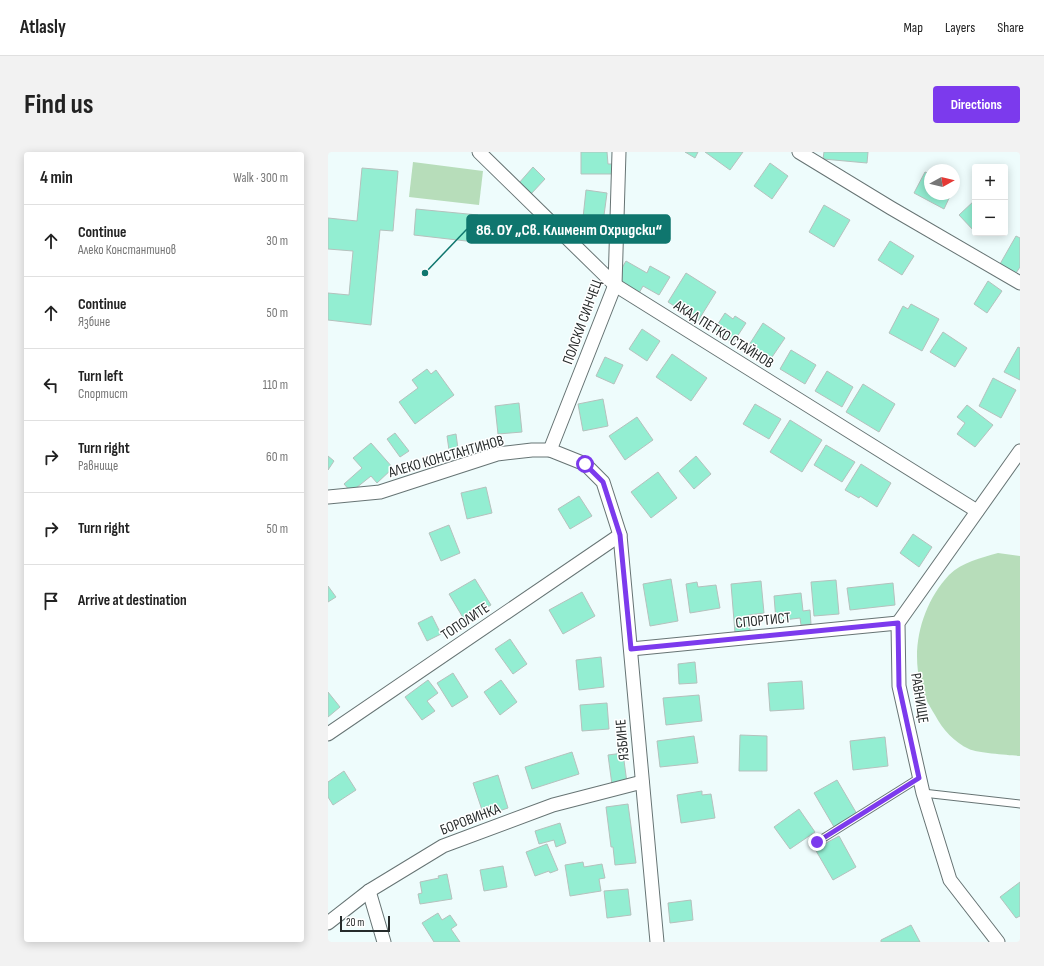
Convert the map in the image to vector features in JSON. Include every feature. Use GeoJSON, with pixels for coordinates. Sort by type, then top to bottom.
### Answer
{"type":"FeatureCollection","features":[{"type":"Feature","properties":{"kind":"street","name":"АКАД ПЕТКО СТАЙНОВ"},"geometry":{"type":"LineString","coordinates":[[479,152],[615,285],[977,511]]}},
{"type":"Feature","properties":{"kind":"street","name":"ПОЛСКИ СИНЧЕЦ"},"geometry":{"type":"LineString","coordinates":[[550,450],[615,285],[620,152]]}},
{"type":"Feature","properties":{"kind":"street"},"geometry":{"type":"LineString","coordinates":[[799,152],[891,208],[1020,283]]}},
{"type":"Feature","properties":{"kind":"street","name":"АЛЕКО КОНСТАНТИНОВ"},"geometry":{"type":"LineString","coordinates":[[329,500],[380,492],[497,454],[532,450],[550,450],[585,464],[603,482],[620,535]]}},
{"type":"Feature","properties":{"kind":"street"},"geometry":{"type":"LineString","coordinates":[[898,623],[1020,451]]}},
{"type":"Feature","properties":{"kind":"street","name":"ЯЗБИНЕ"},"geometry":{"type":"LineString","coordinates":[[620,535],[657,942]]}},
{"type":"Feature","properties":{"kind":"street","name":"ТОПОЛИТЕ"},"geometry":{"type":"LineString","coordinates":[[328,734],[620,535]]}},
{"type":"Feature","properties":{"kind":"street","name":"СПОРТИСТ"},"geometry":{"type":"LineString","coordinates":[[631,649],[898,623]]}},
{"type":"Feature","properties":{"kind":"street","name":"РАВНИЩЕ"},"geometry":{"type":"LineString","coordinates":[[898,623],[899,686],[919,778],[950,880],[998,942]]}},
{"type":"Feature","properties":{"kind":"street","name":"БОРОВИНКА"},"geometry":{"type":"LineString","coordinates":[[328,923],[369,891],[443,846],[553,805],[642,782]]}},
{"type":"Feature","properties":{"kind":"street"},"geometry":{"type":"LineString","coordinates":[[369,891],[384,942]]}},
{"type":"Feature","properties":{"kind":"lane"},"geometry":{"type":"LineString","coordinates":[[817,842],[919,778]]}},
{"type":"Feature","properties":{"kind":"lane"},"geometry":{"type":"LineString","coordinates":[[923,793],[1020,804]]}},
{"type":"Feature","properties":{"kind":"green space"},"geometry":{"type":"Polygon","coordinates":[[[413,162],[483,171],[479,205],[409,197],[413,162]]]}},
{"type":"Feature","properties":{"kind":"green space"},"geometry":{"type":"Polygon","coordinates":[[[998,553],[1020,556],[1020,756],[979,752],[969,749],[949,735],[938,720],[922,691],[918,668],[918,639],[921,625],[932,598],[940,586],[949,575],[960,567],[972,561],[998,553]]]}},
{"type":"Feature","properties":{"kind":"building"},"geometry":{"type":"Polygon","coordinates":[[[581,152],[607,152],[608,164],[614,164],[614,174],[581,174],[581,152]]]}},
{"type":"Feature","properties":{"kind":"building"},"geometry":{"type":"Polygon","coordinates":[[[685,152],[698,152],[695,158],[685,152]]]}},
{"type":"Feature","properties":{"kind":"building"},"geometry":{"type":"Polygon","coordinates":[[[705,152],[743,152],[730,170],[705,152]]]}},
{"type":"Feature","properties":{"kind":"building"},"geometry":{"type":"Polygon","coordinates":[[[824,152],[868,152],[867,163],[823,159],[824,152]]]}},
{"type":"Feature","properties":{"kind":"building"},"geometry":{"type":"Polygon","coordinates":[[[770,163],[788,176],[772,199],[754,186],[770,163]]]}},
{"type":"Feature","properties":{"kind":"building"},"geometry":{"type":"Polygon","coordinates":[[[533,167],[545,179],[531,194],[519,183],[533,167]]]}},
{"type":"Feature","properties":{"kind":"building"},"geometry":{"type":"Polygon","coordinates":[[[362,168],[398,171],[393,231],[380,230],[371,325],[328,320],[328,293],[349,295],[353,251],[328,249],[328,218],[357,221],[362,168]]]}},
{"type":"Feature","properties":{"kind":"building"},"geometry":{"type":"Polygon","coordinates":[[[924,174],[924,198],[914,193],[924,174]]]}},
{"type":"Feature","properties":{"kind":"building"},"geometry":{"type":"Polygon","coordinates":[[[586,190],[607,193],[602,230],[582,227],[586,190]]]}},
{"type":"Feature","properties":{"kind":"building"},"geometry":{"type":"Polygon","coordinates":[[[927,200],[948,200],[944,209],[927,200]]]}},
{"type":"Feature","properties":{"kind":"building"},"geometry":{"type":"Polygon","coordinates":[[[972,203],[972,229],[959,215],[972,203]]]}},
{"type":"Feature","properties":{"kind":"building"},"geometry":{"type":"Polygon","coordinates":[[[824,205],[850,220],[834,247],[809,232],[824,205]]]}},
{"type":"Feature","properties":{"kind":"building"},"geometry":{"type":"Polygon","coordinates":[[[416,209],[478,215],[475,242],[414,235],[416,209]]]}},
{"type":"Feature","properties":{"kind":"building"},"geometry":{"type":"Polygon","coordinates":[[[1016,236],[1020,238],[1020,267],[1016,273],[1000,264],[1016,236]]]}},
{"type":"Feature","properties":{"kind":"building"},"geometry":{"type":"Polygon","coordinates":[[[890,241],[914,256],[902,275],[878,260],[890,241]]]}},
{"type":"Feature","properties":{"kind":"building"},"geometry":{"type":"Polygon","coordinates":[[[626,261],[647,273],[650,266],[670,277],[659,295],[643,286],[638,295],[622,286],[619,273],[626,261]]]}},
{"type":"Feature","properties":{"kind":"building"},"geometry":{"type":"Polygon","coordinates":[[[686,273],[716,292],[698,321],[668,302],[686,273]]]}},
{"type":"Feature","properties":{"kind":"building"},"geometry":{"type":"Polygon","coordinates":[[[988,281],[1002,291],[987,313],[974,304],[988,281]]]}},
{"type":"Feature","properties":{"kind":"building"},"geometry":{"type":"Polygon","coordinates":[[[911,304],[939,319],[922,351],[889,333],[903,306],[908,309],[911,304]]]}},
{"type":"Feature","properties":{"kind":"building"},"geometry":{"type":"Polygon","coordinates":[[[725,313],[733,319],[735,316],[746,323],[733,343],[714,330],[725,313]]]}},
{"type":"Feature","properties":{"kind":"building"},"geometry":{"type":"Polygon","coordinates":[[[763,323],[785,338],[770,360],[749,345],[763,323]]]}},
{"type":"Feature","properties":{"kind":"building"},"geometry":{"type":"Polygon","coordinates":[[[642,329],[660,341],[647,361],[629,349],[642,329]]]}},
{"type":"Feature","properties":{"kind":"building"},"geometry":{"type":"Polygon","coordinates":[[[943,332],[967,348],[955,367],[930,352],[943,332]]]}},
{"type":"Feature","properties":{"kind":"building"},"geometry":{"type":"Polygon","coordinates":[[[1018,347],[1020,348],[1020,380],[1004,372],[1018,347]]]}},
{"type":"Feature","properties":{"kind":"building"},"geometry":{"type":"Polygon","coordinates":[[[791,350],[816,365],[805,384],[780,369],[791,350]]]}},
{"type":"Feature","properties":{"kind":"building"},"geometry":{"type":"Polygon","coordinates":[[[672,354],[707,378],[691,401],[656,377],[672,354]]]}},
{"type":"Feature","properties":{"kind":"building"},"geometry":{"type":"Polygon","coordinates":[[[605,357],[623,365],[614,384],[596,376],[605,357]]]}},
{"type":"Feature","properties":{"kind":"building"},"geometry":{"type":"Polygon","coordinates":[[[427,369],[431,374],[436,370],[454,395],[415,424],[399,402],[418,388],[412,380],[427,369]]]}},
{"type":"Feature","properties":{"kind":"building"},"geometry":{"type":"Polygon","coordinates":[[[827,371],[853,387],[842,407],[815,391],[827,371]]]}},
{"type":"Feature","properties":{"kind":"building"},"geometry":{"type":"Polygon","coordinates":[[[993,378],[1016,390],[1001,418],[979,406],[993,378]]]}},
{"type":"Feature","properties":{"kind":"building"},"geometry":{"type":"Polygon","coordinates":[[[863,384],[895,404],[879,432],[846,412],[863,384]]]}},
{"type":"Feature","properties":{"kind":"building"},"geometry":{"type":"Polygon","coordinates":[[[603,399],[608,426],[583,431],[578,404],[603,399]]]}},
{"type":"Feature","properties":{"kind":"building"},"geometry":{"type":"Polygon","coordinates":[[[519,403],[522,432],[498,434],[495,406],[519,403]]]}},
{"type":"Feature","properties":{"kind":"building"},"geometry":{"type":"Polygon","coordinates":[[[755,404],[781,419],[769,439],[743,424],[755,404]]]}},
{"type":"Feature","properties":{"kind":"building"},"geometry":{"type":"Polygon","coordinates":[[[967,405],[993,425],[975,447],[957,434],[965,423],[957,417],[967,405]]]}},
{"type":"Feature","properties":{"kind":"building"},"geometry":{"type":"Polygon","coordinates":[[[637,417],[653,440],[625,460],[609,436],[637,417]]]}},
{"type":"Feature","properties":{"kind":"building"},"geometry":{"type":"Polygon","coordinates":[[[790,420],[822,440],[802,472],[770,452],[790,420]]]}},
{"type":"Feature","properties":{"kind":"building"},"geometry":{"type":"Polygon","coordinates":[[[395,433],[409,451],[400,457],[387,439],[395,433]]]}},
{"type":"Feature","properties":{"kind":"building"},"geometry":{"type":"Polygon","coordinates":[[[456,434],[458,449],[449,450],[447,436],[456,434]]]}},
{"type":"Feature","properties":{"kind":"building"},"geometry":{"type":"Polygon","coordinates":[[[371,443],[393,468],[377,483],[371,476],[351,492],[344,484],[362,468],[353,458],[371,443]]]}},
{"type":"Feature","properties":{"kind":"building"},"geometry":{"type":"Polygon","coordinates":[[[826,445],[855,462],[842,482],[814,465],[826,445]]]}},
{"type":"Feature","properties":{"kind":"building"},"geometry":{"type":"Polygon","coordinates":[[[328,456],[334,461],[328,470],[328,456]]]}},
{"type":"Feature","properties":{"kind":"building"},"geometry":{"type":"Polygon","coordinates":[[[696,456],[711,474],[694,489],[679,471],[696,456]]]}},
{"type":"Feature","properties":{"kind":"building"},"geometry":{"type":"Polygon","coordinates":[[[861,464],[891,483],[877,507],[860,496],[859,498],[845,490],[861,464]]]}},
{"type":"Feature","properties":{"kind":"building"},"geometry":{"type":"Polygon","coordinates":[[[658,472],[677,498],[651,518],[631,492],[658,472]]]}},
{"type":"Feature","properties":{"kind":"building"},"geometry":{"type":"Polygon","coordinates":[[[486,487],[492,513],[467,519],[461,493],[486,487]]]}},
{"type":"Feature","properties":{"kind":"building"},"geometry":{"type":"Polygon","coordinates":[[[579,496],[592,516],[570,529],[558,509],[579,496]]]}},
{"type":"Feature","properties":{"kind":"building"},"geometry":{"type":"Polygon","coordinates":[[[449,525],[460,553],[441,561],[429,533],[449,525]]]}},
{"type":"Feature","properties":{"kind":"building"},"geometry":{"type":"Polygon","coordinates":[[[913,534],[932,547],[919,567],[900,553],[913,534]]]}},
{"type":"Feature","properties":{"kind":"building"},"geometry":{"type":"Polygon","coordinates":[[[475,579],[491,605],[465,621],[449,594],[475,579]]]}},
{"type":"Feature","properties":{"kind":"building"},"geometry":{"type":"Polygon","coordinates":[[[671,579],[678,621],[650,626],[643,584],[671,579]]]}},
{"type":"Feature","properties":{"kind":"building"},"geometry":{"type":"Polygon","coordinates":[[[836,580],[839,614],[814,616],[811,582],[836,580]]]}},
{"type":"Feature","properties":{"kind":"building"},"geometry":{"type":"Polygon","coordinates":[[[761,581],[764,613],[749,615],[750,631],[735,633],[731,584],[761,581]]]}},
{"type":"Feature","properties":{"kind":"building"},"geometry":{"type":"Polygon","coordinates":[[[697,582],[698,587],[716,585],[720,608],[690,613],[686,584],[697,582]]]}},
{"type":"Feature","properties":{"kind":"building"},"geometry":{"type":"Polygon","coordinates":[[[893,583],[895,605],[850,610],[847,588],[893,583]]]}},
{"type":"Feature","properties":{"kind":"building"},"geometry":{"type":"Polygon","coordinates":[[[328,586],[336,597],[328,602],[328,586]]]}},
{"type":"Feature","properties":{"kind":"building"},"geometry":{"type":"Polygon","coordinates":[[[582,592],[595,616],[563,634],[549,610],[582,592]]]}},
{"type":"Feature","properties":{"kind":"building"},"geometry":{"type":"Polygon","coordinates":[[[801,593],[803,611],[810,610],[811,624],[801,625],[800,618],[776,621],[774,596],[801,593]]]}},
{"type":"Feature","properties":{"kind":"building"},"geometry":{"type":"Polygon","coordinates":[[[432,616],[441,634],[427,641],[418,623],[432,616]]]}},
{"type":"Feature","properties":{"kind":"building"},"geometry":{"type":"Polygon","coordinates":[[[510,639],[527,664],[513,674],[495,649],[510,639]]]}},
{"type":"Feature","properties":{"kind":"building"},"geometry":{"type":"Polygon","coordinates":[[[601,657],[604,687],[579,690],[576,660],[601,657]]]}},
{"type":"Feature","properties":{"kind":"building"},"geometry":{"type":"Polygon","coordinates":[[[695,662],[697,683],[679,684],[678,664],[695,662]]]}},
{"type":"Feature","properties":{"kind":"building"},"geometry":{"type":"Polygon","coordinates":[[[453,673],[468,697],[452,707],[437,683],[453,673]]]}},
{"type":"Feature","properties":{"kind":"building"},"geometry":{"type":"Polygon","coordinates":[[[428,680],[438,693],[427,701],[435,711],[422,720],[405,697],[428,680]]]}},
{"type":"Feature","properties":{"kind":"building"},"geometry":{"type":"Polygon","coordinates":[[[501,680],[517,702],[500,715],[484,692],[501,680]]]}},
{"type":"Feature","properties":{"kind":"building"},"geometry":{"type":"Polygon","coordinates":[[[802,681],[804,709],[770,711],[768,683],[802,681]]]}},
{"type":"Feature","properties":{"kind":"building"},"geometry":{"type":"Polygon","coordinates":[[[328,692],[340,707],[328,717],[328,692]]]}},
{"type":"Feature","properties":{"kind":"building"},"geometry":{"type":"Polygon","coordinates":[[[699,695],[702,721],[666,725],[663,698],[699,695]]]}},
{"type":"Feature","properties":{"kind":"building"},"geometry":{"type":"Polygon","coordinates":[[[607,703],[609,729],[582,731],[580,705],[607,703]]]}},
{"type":"Feature","properties":{"kind":"building"},"geometry":{"type":"Polygon","coordinates":[[[740,735],[767,736],[767,771],[739,771],[740,735]]]}},
{"type":"Feature","properties":{"kind":"building"},"geometry":{"type":"Polygon","coordinates":[[[694,736],[698,763],[660,767],[657,741],[694,736]]]}},
{"type":"Feature","properties":{"kind":"building"},"geometry":{"type":"Polygon","coordinates":[[[885,737],[888,766],[853,770],[850,741],[885,737]]]}},
{"type":"Feature","properties":{"kind":"building"},"geometry":{"type":"Polygon","coordinates":[[[572,752],[579,774],[532,789],[525,767],[572,752]]]}},
{"type":"Feature","properties":{"kind":"building"},"geometry":{"type":"Polygon","coordinates":[[[623,753],[627,783],[612,785],[608,755],[623,753]]]}},
{"type":"Feature","properties":{"kind":"building"},"geometry":{"type":"Polygon","coordinates":[[[344,771],[356,790],[333,805],[328,797],[328,782],[344,771]]]}},
{"type":"Feature","properties":{"kind":"building"},"geometry":{"type":"Polygon","coordinates":[[[498,775],[508,808],[484,816],[473,783],[498,775]]]}},
{"type":"Feature","properties":{"kind":"building"},"geometry":{"type":"Polygon","coordinates":[[[837,780],[857,814],[834,827],[814,793],[837,780]]]}},
{"type":"Feature","properties":{"kind":"building"},"geometry":{"type":"Polygon","coordinates":[[[702,791],[702,795],[711,794],[715,818],[681,823],[677,795],[702,791]]]}},
{"type":"Feature","properties":{"kind":"building"},"geometry":{"type":"Polygon","coordinates":[[[628,804],[636,863],[615,865],[606,807],[628,804]]]}},
{"type":"Feature","properties":{"kind":"building"},"geometry":{"type":"Polygon","coordinates":[[[799,809],[815,832],[790,849],[774,827],[799,809]]]}},
{"type":"Feature","properties":{"kind":"building"},"geometry":{"type":"Polygon","coordinates":[[[560,823],[566,843],[556,847],[554,840],[539,844],[535,831],[560,823]]]}},
{"type":"Feature","properties":{"kind":"building"},"geometry":{"type":"Polygon","coordinates":[[[839,836],[856,867],[833,880],[815,849],[839,836]]]}},
{"type":"Feature","properties":{"kind":"building"},"geometry":{"type":"Polygon","coordinates":[[[547,844],[558,870],[550,873],[549,871],[535,876],[526,852],[547,844]]]}},
{"type":"Feature","properties":{"kind":"building"},"geometry":{"type":"Polygon","coordinates":[[[583,862],[584,867],[602,864],[605,878],[599,879],[601,891],[570,896],[565,865],[583,862]]]}},
{"type":"Feature","properties":{"kind":"building"},"geometry":{"type":"Polygon","coordinates":[[[503,866],[507,887],[484,891],[480,870],[503,866]]]}},
{"type":"Feature","properties":{"kind":"building"},"geometry":{"type":"Polygon","coordinates":[[[447,874],[452,899],[420,904],[418,894],[422,893],[420,882],[439,878],[438,876],[447,874]]]}},
{"type":"Feature","properties":{"kind":"building"},"geometry":{"type":"Polygon","coordinates":[[[1020,882],[1020,916],[1016,918],[1000,897],[1020,882]]]}},
{"type":"Feature","properties":{"kind":"building"},"geometry":{"type":"Polygon","coordinates":[[[628,889],[631,915],[607,918],[604,891],[628,889]]]}},
{"type":"Feature","properties":{"kind":"building"},"geometry":{"type":"Polygon","coordinates":[[[691,900],[693,920],[670,923],[668,903],[691,900]]]}},
{"type":"Feature","properties":{"kind":"building"},"geometry":{"type":"Polygon","coordinates":[[[438,913],[442,920],[450,915],[457,925],[451,929],[460,942],[434,942],[422,923],[438,913]]]}},
{"type":"Feature","properties":{"kind":"building"},"geometry":{"type":"Polygon","coordinates":[[[911,925],[920,942],[881,942],[881,940],[911,925]]]}},
{"type":"Feature","properties":{"kind":"place","name":"86. ОУ „Св. Климент Охридски“"},"geometry":{"type":"Point","coordinates":[425,273]}},
{"type":"Feature","properties":{"kind":"route"},"geometry":{"type":"LineString","coordinates":[[585,464],[603,482],[620,535],[631,649],[898,623],[899,686],[919,778],[817,842]]}}]}
